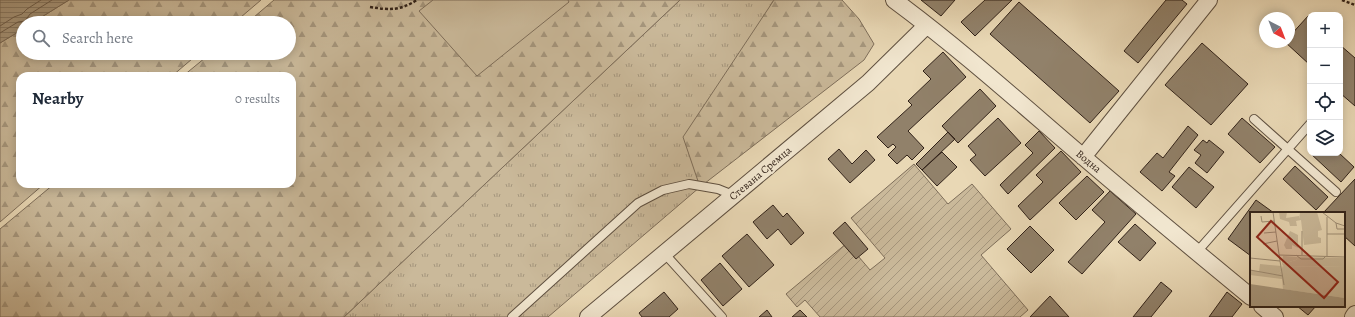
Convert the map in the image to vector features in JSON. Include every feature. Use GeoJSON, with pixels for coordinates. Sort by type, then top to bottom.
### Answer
{"type":"FeatureCollection","features":[{"type":"Feature","properties":{"kind":"street","name":"Водна"},"geometry":{"type":"LineString","coordinates":[[894,0],[927,24],[1196,253],[1250,296]]}},
{"type":"Feature","properties":{"kind":"street"},"geometry":{"type":"LineString","coordinates":[[1083,157],[1209,0]]}},
{"type":"Feature","properties":{"kind":"street","name":"Стевана Сремца"},"geometry":{"type":"LineString","coordinates":[[588,317],[868,82],[927,24]]}},
{"type":"Feature","properties":{"kind":"street"},"geometry":{"type":"LineString","coordinates":[[1263,307],[1276,317]]}},
{"type":"Feature","properties":{"kind":"lane"},"geometry":{"type":"LineString","coordinates":[[1254,119],[1336,192]]}},
{"type":"Feature","properties":{"kind":"lane"},"geometry":{"type":"LineString","coordinates":[[1196,253],[1307,127]]}},
{"type":"Feature","properties":{"kind":"lane"},"geometry":{"type":"LineString","coordinates":[[512,317],[638,203],[663,190],[689,184],[718,189],[733,195]]}},
{"type":"Feature","properties":{"kind":"lane"},"geometry":{"type":"LineString","coordinates":[[664,253],[722,317]]}},
{"type":"Feature","properties":{"kind":"path"},"geometry":{"type":"LineString","coordinates":[[370,7],[386,10],[405,7],[417,0]]}},
{"type":"Feature","properties":{"kind":"path"},"geometry":{"type":"LineString","coordinates":[[1342,0],[1355,5]]}},
{"type":"Feature","properties":{"kind":"green space"},"geometry":{"type":"Polygon","coordinates":[[[69,0],[261,0],[242,16],[43,16],[69,0]]]}},
{"type":"Feature","properties":{"kind":"green space"},"geometry":{"type":"Polygon","coordinates":[[[274,0],[680,0],[344,317],[0,317],[0,229],[49,188],[296,188],[296,72],[188,72],[202,60],[296,60],[296,16],[255,16],[274,0]]]}},
{"type":"Feature","properties":{"kind":"green space"},"geometry":{"type":"Polygon","coordinates":[[[433,0],[568,0],[569,2],[477,76],[419,11],[433,0]]]}},
{"type":"Feature","properties":{"kind":"green space"},"geometry":{"type":"Polygon","coordinates":[[[680,0],[774,0],[771,4],[700,187],[548,317],[344,317],[680,0]]]}},
{"type":"Feature","properties":{"kind":"green space"},"geometry":{"type":"Polygon","coordinates":[[[774,0],[842,0],[859,19],[874,44],[864,60],[700,187],[683,137],[774,0]]]}},
{"type":"Feature","properties":{"kind":"green space"},"geometry":{"type":"Polygon","coordinates":[[[16,33],[16,60],[191,60],[177,72],[16,72],[16,188],[39,188],[0,222],[0,43],[16,33]]]}},
{"type":"Feature","properties":{"kind":"green space"},"geometry":{"type":"Polygon","coordinates":[[[914,164],[948,204],[972,184],[1011,229],[981,255],[1028,310],[1020,317],[820,317],[805,300],[797,307],[786,294],[847,243],[870,270],[885,258],[851,218],[914,164]]]}},
{"type":"Feature","properties":{"kind":"water"},"geometry":{"type":"Polygon","coordinates":[[[0,0],[69,0],[43,16],[16,16],[16,33],[0,43],[0,0]]]}},
{"type":"Feature","properties":{"kind":"building"},"geometry":{"type":"Polygon","coordinates":[[[921,0],[955,0],[941,16],[921,0]]]}},
{"type":"Feature","properties":{"kind":"building"},"geometry":{"type":"Polygon","coordinates":[[[985,0],[1012,0],[975,36],[961,22],[985,0]]]}},
{"type":"Feature","properties":{"kind":"building"},"geometry":{"type":"Polygon","coordinates":[[[1166,0],[1182,0],[1187,4],[1138,63],[1124,51],[1166,0]]]}},
{"type":"Feature","properties":{"kind":"building"},"geometry":{"type":"Polygon","coordinates":[[[1019,2],[1119,91],[1090,123],[990,34],[1019,2]]]}},
{"type":"Feature","properties":{"kind":"building"},"geometry":{"type":"Polygon","coordinates":[[[1307,17],[1307,62],[1292,48],[1295,48],[1295,30],[1307,17]]]}},
{"type":"Feature","properties":{"kind":"building"},"geometry":{"type":"Polygon","coordinates":[[[1202,43],[1248,84],[1211,125],[1165,85],[1202,43]]]}},
{"type":"Feature","properties":{"kind":"building"},"geometry":{"type":"Polygon","coordinates":[[[1343,48],[1355,58],[1355,106],[1343,96],[1343,48]]]}},
{"type":"Feature","properties":{"kind":"building"},"geometry":{"type":"Polygon","coordinates":[[[943,52],[966,77],[908,131],[924,148],[912,160],[907,155],[897,164],[888,155],[896,147],[893,144],[888,148],[877,137],[912,105],[908,101],[931,79],[923,71],[943,52]]]}},
{"type":"Feature","properties":{"kind":"building"},"geometry":{"type":"Polygon","coordinates":[[[980,89],[996,106],[958,143],[942,126],[980,89]]]}},
{"type":"Feature","properties":{"kind":"building"},"geometry":{"type":"Polygon","coordinates":[[[998,118],[1021,143],[985,176],[970,160],[976,155],[968,146],[998,118]]]}},
{"type":"Feature","properties":{"kind":"building"},"geometry":{"type":"Polygon","coordinates":[[[1242,118],[1275,147],[1260,163],[1228,134],[1242,118]]]}},
{"type":"Feature","properties":{"kind":"building"},"geometry":{"type":"Polygon","coordinates":[[[1188,126],[1198,135],[1169,172],[1175,176],[1162,191],[1140,172],[1157,153],[1163,158],[1188,126]]]}},
{"type":"Feature","properties":{"kind":"building"},"geometry":{"type":"Polygon","coordinates":[[[1039,131],[1055,148],[1008,194],[1000,185],[1033,153],[1025,145],[1039,131]]]}},
{"type":"Feature","properties":{"kind":"building"},"geometry":{"type":"Polygon","coordinates":[[[948,132],[955,139],[922,170],[916,164],[948,132]]]}},
{"type":"Feature","properties":{"kind":"building"},"geometry":{"type":"Polygon","coordinates":[[[1203,140],[1207,143],[1209,140],[1224,152],[1207,173],[1195,163],[1201,155],[1194,150],[1203,140]]]}},
{"type":"Feature","properties":{"kind":"building"},"geometry":{"type":"Polygon","coordinates":[[[839,149],[852,164],[866,150],[875,160],[850,183],[828,159],[839,149]]]}},
{"type":"Feature","properties":{"kind":"building"},"geometry":{"type":"Polygon","coordinates":[[[1061,151],[1081,172],[1030,220],[1018,206],[1043,182],[1036,175],[1061,151]]]}},
{"type":"Feature","properties":{"kind":"building"},"geometry":{"type":"Polygon","coordinates":[[[942,152],[957,167],[937,186],[922,170],[942,152]]]}},
{"type":"Feature","properties":{"kind":"building"},"geometry":{"type":"Polygon","coordinates":[[[1313,156],[1342,156],[1354,167],[1341,182],[1313,156]]]}},
{"type":"Feature","properties":{"kind":"building"},"geometry":{"type":"Polygon","coordinates":[[[1295,166],[1328,197],[1316,210],[1283,179],[1295,166]]]}},
{"type":"Feature","properties":{"kind":"building"},"geometry":{"type":"Polygon","coordinates":[[[1189,167],[1214,187],[1196,208],[1172,187],[1189,167]]]}},
{"type":"Feature","properties":{"kind":"building"},"geometry":{"type":"Polygon","coordinates":[[[1087,176],[1104,192],[1076,220],[1059,203],[1087,176]]]}},
{"type":"Feature","properties":{"kind":"building"},"geometry":{"type":"Polygon","coordinates":[[[1355,179],[1355,246],[1345,237],[1345,212],[1324,212],[1355,179]]]}},
{"type":"Feature","properties":{"kind":"building"},"geometry":{"type":"Polygon","coordinates":[[[1110,191],[1136,214],[1082,274],[1068,262],[1105,222],[1092,210],[1110,191]]]}},
{"type":"Feature","properties":{"kind":"building"},"geometry":{"type":"Polygon","coordinates":[[[1256,200],[1273,212],[1250,212],[1250,255],[1228,239],[1256,200]]]}},
{"type":"Feature","properties":{"kind":"building"},"geometry":{"type":"Polygon","coordinates":[[[773,205],[783,217],[787,213],[804,233],[791,245],[778,229],[767,239],[753,222],[773,205]]]}},
{"type":"Feature","properties":{"kind":"building"},"geometry":{"type":"Polygon","coordinates":[[[845,222],[868,249],[856,259],[833,233],[845,222]]]}},
{"type":"Feature","properties":{"kind":"building"},"geometry":{"type":"Polygon","coordinates":[[[1135,224],[1156,243],[1140,261],[1118,242],[1135,224]]]}},
{"type":"Feature","properties":{"kind":"building"},"geometry":{"type":"Polygon","coordinates":[[[1030,226],[1054,250],[1031,273],[1007,249],[1030,226]]]}},
{"type":"Feature","properties":{"kind":"building"},"geometry":{"type":"Polygon","coordinates":[[[747,234],[774,265],[749,287],[722,256],[747,234]]]}},
{"type":"Feature","properties":{"kind":"building"},"geometry":{"type":"Polygon","coordinates":[[[720,263],[742,289],[723,306],[701,280],[720,263]]]}},
{"type":"Feature","properties":{"kind":"building"},"geometry":{"type":"Polygon","coordinates":[[[1161,282],[1172,291],[1151,317],[1133,317],[1161,282]]]}},
{"type":"Feature","properties":{"kind":"building"},"geometry":{"type":"Polygon","coordinates":[[[664,292],[678,309],[669,317],[642,317],[639,313],[664,292]]]}},
{"type":"Feature","properties":{"kind":"building"},"geometry":{"type":"Polygon","coordinates":[[[1227,292],[1242,304],[1232,317],[1209,317],[1227,292]]]}},
{"type":"Feature","properties":{"kind":"building"},"geometry":{"type":"Polygon","coordinates":[[[1050,296],[1069,317],[1030,317],[1050,296]]]}},
{"type":"Feature","properties":{"kind":"building"},"geometry":{"type":"Polygon","coordinates":[[[1298,307],[1315,307],[1308,315],[1298,307]]]}},
{"type":"Feature","properties":{"kind":"building"},"geometry":{"type":"Polygon","coordinates":[[[767,310],[772,317],[759,317],[767,310]]]}},
{"type":"Feature","properties":{"kind":"building"},"geometry":{"type":"Polygon","coordinates":[[[800,310],[807,317],[792,317],[800,310]]]}}]}
